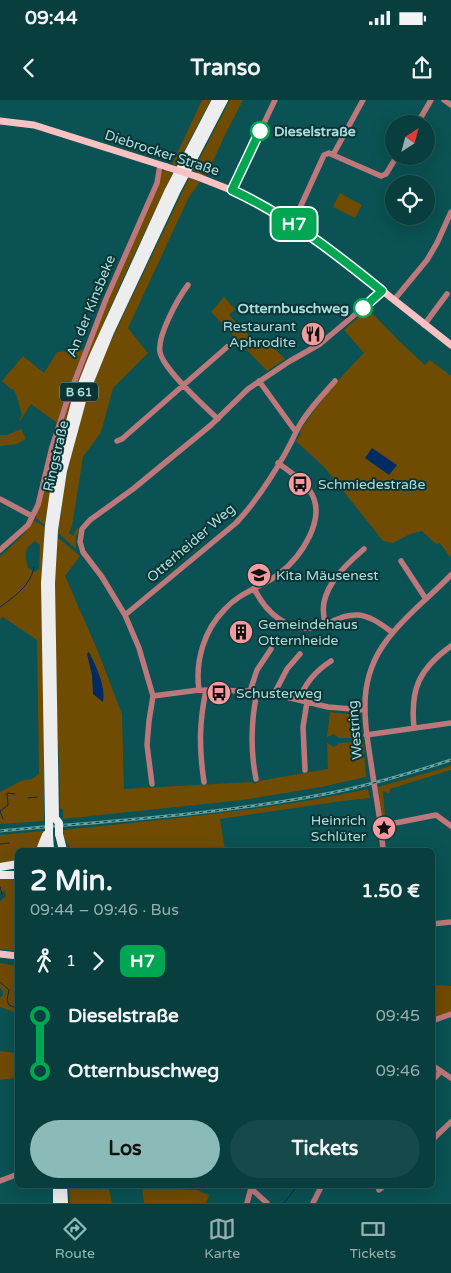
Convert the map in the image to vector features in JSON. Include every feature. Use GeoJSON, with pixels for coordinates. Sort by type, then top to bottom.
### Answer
{"type":"FeatureCollection","features":[{"type":"Feature","properties":{"kind":"highway","name":"Ringstraße"},"geometry":{"type":"LineString","coordinates":[[50,848],[52,833],[51,531],[57,470],[66,434],[92,359],[165,199],[216,100]]}},
{"type":"Feature","properties":{"kind":"highway","name":"Ringstraße"},"geometry":{"type":"LineString","coordinates":[[51,531],[72,435],[90,381],[110,332],[161,224],[224,100]]}},
{"type":"Feature","properties":{"kind":"highway","name":"Ringstraße"},"geometry":{"type":"LineString","coordinates":[[52,833],[56,848]]}},
{"type":"Feature","properties":{"kind":"highway","name":"B 61"},"geometry":{"type":"LineString","coordinates":[[41,848],[52,833],[62,848]]}},
{"type":"Feature","properties":{"kind":"highway"},"geometry":{"type":"LineString","coordinates":[[0,867],[15,864]]}},
{"type":"Feature","properties":{"kind":"highway"},"geometry":{"type":"LineString","coordinates":[[0,875],[15,875]]}},
{"type":"Feature","properties":{"kind":"highway"},"geometry":{"type":"LineString","coordinates":[[57,1203],[61,1188]]}},
{"type":"Feature","properties":{"kind":"highway"},"geometry":{"type":"LineString","coordinates":[[61,1188],[65,1203]]}},
{"type":"Feature","properties":{"kind":"main road","name":"Diebrocker Straße"},"geometry":{"type":"LineString","coordinates":[[0,121],[34,125],[198,177],[232,190],[293,224],[331,250],[424,325],[450,343]]}},
{"type":"Feature","properties":{"kind":"main road"},"geometry":{"type":"LineString","coordinates":[[2,954],[15,956]]}},
{"type":"Feature","properties":{"kind":"street"},"geometry":{"type":"LineString","coordinates":[[232,190],[275,100]]}},
{"type":"Feature","properties":{"kind":"street"},"geometry":{"type":"LineString","coordinates":[[333,155],[363,100]]}},
{"type":"Feature","properties":{"kind":"street"},"geometry":{"type":"LineString","coordinates":[[422,115],[431,100]]}},
{"type":"Feature","properties":{"kind":"street"},"geometry":{"type":"LineString","coordinates":[[444,100],[451,104]]}},
{"type":"Feature","properties":{"kind":"street"},"geometry":{"type":"LineString","coordinates":[[293,224],[324,155],[329,153],[381,176],[386,174],[392,165]]}},
{"type":"Feature","properties":{"kind":"street","name":"An der Kinsbeke"},"geometry":{"type":"LineString","coordinates":[[0,550],[28,525],[38,505],[52,447],[66,404],[106,299],[163,166]]}},
{"type":"Feature","properties":{"kind":"street"},"geometry":{"type":"LineString","coordinates":[[394,300],[427,260],[451,212]]}},
{"type":"Feature","properties":{"kind":"street"},"geometry":{"type":"LineString","coordinates":[[188,285],[162,334],[160,346],[162,358],[184,385],[218,419]]}},
{"type":"Feature","properties":{"kind":"street"},"geometry":{"type":"LineString","coordinates":[[152,784],[147,745],[153,696],[139,648],[125,615],[102,577],[83,552],[80,542],[82,530],[90,520],[144,480],[218,419],[237,399],[259,381],[320,344],[382,291]]}},
{"type":"Feature","properties":{"kind":"street"},"geometry":{"type":"LineString","coordinates":[[424,325],[447,294]]}},
{"type":"Feature","properties":{"kind":"street"},"geometry":{"type":"LineString","coordinates":[[117,441],[227,346]]}},
{"type":"Feature","properties":{"kind":"street"},"geometry":{"type":"LineString","coordinates":[[259,381],[296,432]]}},
{"type":"Feature","properties":{"kind":"street","name":"Otterheider Weg"},"geometry":{"type":"LineString","coordinates":[[125,615],[236,523],[252,504],[314,406],[335,381]]}},
{"type":"Feature","properties":{"kind":"street"},"geometry":{"type":"LineString","coordinates":[[199,690],[198,664],[208,632],[217,617],[229,604],[278,575],[294,560],[308,538],[315,517],[316,505],[308,488],[278,464]]}},
{"type":"Feature","properties":{"kind":"street"},"geometry":{"type":"LineString","coordinates":[[0,499],[32,516]]}},
{"type":"Feature","properties":{"kind":"street"},"geometry":{"type":"LineString","coordinates":[[326,624],[324,611],[331,585],[342,568],[364,549]]}},
{"type":"Feature","properties":{"kind":"street"},"geometry":{"type":"LineString","coordinates":[[401,562],[426,599]]}},
{"type":"Feature","properties":{"kind":"street","name":"Westring"},"geometry":{"type":"LineString","coordinates":[[383,848],[366,735],[364,710],[366,685],[377,655],[392,632],[451,577]]}},
{"type":"Feature","properties":{"kind":"street"},"geometry":{"type":"LineString","coordinates":[[254,588],[268,611],[283,622],[303,627],[317,627],[346,616],[358,615],[374,620],[392,632]]}},
{"type":"Feature","properties":{"kind":"street"},"geometry":{"type":"LineString","coordinates":[[414,728],[413,706],[417,685],[432,660],[451,646]]}},
{"type":"Feature","properties":{"kind":"street"},"geometry":{"type":"LineString","coordinates":[[250,691],[257,670],[271,649]]}},
{"type":"Feature","properties":{"kind":"street"},"geometry":{"type":"LineString","coordinates":[[274,694],[287,669],[300,654]]}},
{"type":"Feature","properties":{"kind":"street"},"geometry":{"type":"LineString","coordinates":[[299,700],[310,680],[331,661]]}},
{"type":"Feature","properties":{"kind":"street"},"geometry":{"type":"LineString","coordinates":[[153,696],[199,690],[250,691],[274,694],[328,707],[364,710]]}},
{"type":"Feature","properties":{"kind":"street"},"geometry":{"type":"LineString","coordinates":[[204,782],[199,743],[206,690]]}},
{"type":"Feature","properties":{"kind":"street"},"geometry":{"type":"LineString","coordinates":[[256,779],[251,742],[257,692]]}},
{"type":"Feature","properties":{"kind":"street"},"geometry":{"type":"LineString","coordinates":[[306,770],[303,727],[307,702]]}},
{"type":"Feature","properties":{"kind":"street"},"geometry":{"type":"LineString","coordinates":[[366,735],[451,723]]}},
{"type":"Feature","properties":{"kind":"street"},"geometry":{"type":"LineString","coordinates":[[380,826],[436,815],[451,826]]}},
{"type":"Feature","properties":{"kind":"street"},"geometry":{"type":"LineString","coordinates":[[435,924],[451,922]]}},
{"type":"Feature","properties":{"kind":"street"},"geometry":{"type":"LineString","coordinates":[[435,1020],[451,1014]]}},
{"type":"Feature","properties":{"kind":"street"},"geometry":{"type":"LineString","coordinates":[[435,1067],[451,1078]]}},
{"type":"Feature","properties":{"kind":"street"},"geometry":{"type":"LineString","coordinates":[[435,1077],[441,1071]]}},
{"type":"Feature","properties":{"kind":"street"},"geometry":{"type":"LineString","coordinates":[[435,1137],[451,1122]]}},
{"type":"Feature","properties":{"kind":"street"},"geometry":{"type":"LineString","coordinates":[[0,1181],[15,1175]]}},
{"type":"Feature","properties":{"kind":"street"},"geometry":{"type":"LineString","coordinates":[[247,1203],[249,1188]]}},
{"type":"Feature","properties":{"kind":"street"},"geometry":{"type":"LineString","coordinates":[[250,1188],[267,1203]]}},
{"type":"Feature","properties":{"kind":"street"},"geometry":{"type":"LineString","coordinates":[[313,1203],[320,1188]]}},
{"type":"Feature","properties":{"kind":"shaded area"},"geometry":{"type":"Polygon","coordinates":[[[202,100],[211,100],[176,166],[172,164],[202,100]]]}},
{"type":"Feature","properties":{"kind":"shaded area"},"geometry":{"type":"Polygon","coordinates":[[[230,100],[243,100],[206,176],[193,171],[230,100]]]}},
{"type":"Feature","properties":{"kind":"shaded area"},"geometry":{"type":"Polygon","coordinates":[[[166,170],[173,173],[113,301],[79,388],[53,478],[45,525],[36,518],[36,514],[63,420],[93,336],[161,171],[166,170]]]}},
{"type":"Feature","properties":{"kind":"shaded area"},"geometry":{"type":"Polygon","coordinates":[[[189,178],[200,182],[189,197],[128,328],[148,353],[113,388],[101,432],[83,457],[72,526],[69,533],[73,536],[77,528],[79,529],[76,537],[76,549],[58,533],[65,484],[76,433],[87,399],[108,347],[189,178]]]}},
{"type":"Feature","properties":{"kind":"shaded area"},"geometry":{"type":"Polygon","coordinates":[[[340,193],[362,205],[355,218],[333,207],[340,193]]]}},
{"type":"Feature","properties":{"kind":"shaded area"},"geometry":{"type":"Polygon","coordinates":[[[224,297],[235,309],[229,315],[259,346],[265,339],[285,359],[267,371],[211,312],[224,297]]]}},
{"type":"Feature","properties":{"kind":"shaded area"},"geometry":{"type":"Polygon","coordinates":[[[368,309],[425,365],[430,360],[451,376],[451,558],[440,543],[436,544],[422,531],[410,534],[393,543],[383,541],[324,467],[296,441],[301,433],[300,431],[322,400],[364,353],[344,330],[368,309]]]}},
{"type":"Feature","properties":{"kind":"shaded area"},"geometry":{"type":"Polygon","coordinates":[[[84,350],[57,423],[31,404],[20,421],[22,415],[16,394],[13,389],[2,381],[23,356],[44,373],[57,352],[84,350]]]}},
{"type":"Feature","properties":{"kind":"shaded area"},"geometry":{"type":"Polygon","coordinates":[[[21,429],[26,439],[17,444],[0,446],[0,435],[7,435],[21,429]]]}},
{"type":"Feature","properties":{"kind":"shaded area"},"geometry":{"type":"Polygon","coordinates":[[[32,521],[45,527],[41,591],[44,694],[44,821],[0,824],[0,792],[21,781],[32,779],[39,774],[37,640],[3,617],[0,619],[0,557],[25,533],[32,521]],[[35,541],[28,547],[26,553],[28,568],[35,572],[39,569],[40,545],[35,541]]]}},
{"type":"Feature","properties":{"kind":"shaded area"},"geometry":{"type":"Polygon","coordinates":[[[57,537],[80,556],[65,576],[97,649],[122,714],[124,789],[252,782],[254,784],[259,781],[328,769],[327,743],[334,747],[339,743],[363,741],[366,777],[321,787],[243,800],[63,819],[63,810],[60,808],[54,605],[57,537]]]}},
{"type":"Feature","properties":{"kind":"shaded area"},"geometry":{"type":"Polygon","coordinates":[[[330,712],[356,715],[361,738],[339,738],[334,734],[327,737],[330,712]]]}},
{"type":"Feature","properties":{"kind":"shaded area"},"geometry":{"type":"Polygon","coordinates":[[[451,766],[451,770],[390,789],[389,794],[383,791],[386,829],[383,829],[378,787],[451,766]]]}},
{"type":"Feature","properties":{"kind":"shaded area"},"geometry":{"type":"Polygon","coordinates":[[[368,789],[370,798],[220,819],[225,848],[71,848],[65,841],[63,833],[63,830],[254,809],[368,789]]]}},
{"type":"Feature","properties":{"kind":"shaded area"},"geometry":{"type":"Polygon","coordinates":[[[44,831],[38,848],[15,848],[15,862],[0,865],[0,835],[44,831]]]}},
{"type":"Feature","properties":{"kind":"shaded area"},"geometry":{"type":"Polygon","coordinates":[[[15,878],[15,951],[0,949],[0,901],[6,896],[4,891],[0,893],[0,879],[15,878]]]}},
{"type":"Feature","properties":{"kind":"shaded area"},"geometry":{"type":"Polygon","coordinates":[[[0,963],[15,966],[15,1012],[0,1007],[0,998],[3,995],[3,991],[0,988],[0,963]]]}},
{"type":"Feature","properties":{"kind":"shaded area"},"geometry":{"type":"Polygon","coordinates":[[[435,985],[451,986],[451,1011],[435,1018],[435,985]]]}},
{"type":"Feature","properties":{"kind":"shaded area"},"geometry":{"type":"Polygon","coordinates":[[[0,1051],[15,1053],[15,1078],[0,1080],[0,1051]]]}},
{"type":"Feature","properties":{"kind":"shaded area"},"geometry":{"type":"Polygon","coordinates":[[[69,1188],[109,1188],[112,1203],[70,1203],[69,1188]]]}},
{"type":"Feature","properties":{"kind":"shaded area"},"geometry":{"type":"Polygon","coordinates":[[[142,1188],[197,1190],[209,1195],[206,1203],[144,1203],[142,1188]]]}},
{"type":"Feature","properties":{"kind":"water"},"geometry":{"type":"Polygon","coordinates":[[[372,448],[397,465],[389,475],[365,458],[372,448]]]}},
{"type":"Feature","properties":{"kind":"water"},"geometry":{"type":"Polygon","coordinates":[[[89,652],[102,683],[103,702],[93,694],[92,675],[87,654],[89,652]]]}},
{"type":"Feature","properties":{"kind":"waterway"},"geometry":{"type":"LineString","coordinates":[[0,607],[26,585],[34,567]]}},
{"type":"Feature","properties":{"kind":"waterway"},"geometry":{"type":"LineString","coordinates":[[3,819],[0,811],[8,805],[7,793],[15,794]]}},
{"type":"Feature","properties":{"kind":"waterway"},"geometry":{"type":"LineString","coordinates":[[28,798],[37,797]]}},
{"type":"Feature","properties":{"kind":"waterway"},"geometry":{"type":"LineString","coordinates":[[0,844],[9,843]]}},
{"type":"Feature","properties":{"kind":"waterway"},"geometry":{"type":"LineString","coordinates":[[0,887],[2,894]]}},
{"type":"Feature","properties":{"kind":"waterway"},"geometry":{"type":"LineString","coordinates":[[0,982],[9,990],[7,1000],[9,1005],[15,1008]]}},
{"type":"Feature","properties":{"kind":"waterway"},"geometry":{"type":"LineString","coordinates":[[284,1203],[296,1188]]}},
{"type":"Feature","properties":{"kind":"railway"},"geometry":{"type":"LineString","coordinates":[[0,831],[160,817],[280,802],[369,784],[451,760]]}},
{"type":"Feature","properties":{"kind":"bus line","name":"H7"},"geometry":{"type":"LineString","coordinates":[[260,131],[232,190],[276,212],[310,234],[382,291],[363,308]]}},
{"type":"Feature","properties":{"kind":"place","name":"Dieselstraße"},"geometry":{"type":"Point","coordinates":[260,131]}},
{"type":"Feature","properties":{"kind":"place","name":"Otternbuschweg"},"geometry":{"type":"Point","coordinates":[363,308]}},
{"type":"Feature","properties":{"kind":"place","name":"Restaurant Aphrodite"},"geometry":{"type":"Point","coordinates":[313,334]}},
{"type":"Feature","properties":{"kind":"place","name":"Schmiedestraße"},"geometry":{"type":"Point","coordinates":[300,484]}},
{"type":"Feature","properties":{"kind":"place","name":"Kita Mäusenest"},"geometry":{"type":"Point","coordinates":[259,575]}},
{"type":"Feature","properties":{"kind":"place","name":"Gemeindehaus Otternheide"},"geometry":{"type":"Point","coordinates":[241,632]}},
{"type":"Feature","properties":{"kind":"place","name":"Schusterweg"},"geometry":{"type":"Point","coordinates":[219,693]}},
{"type":"Feature","properties":{"kind":"place","name":"Heinrich Schlüter"},"geometry":{"type":"Point","coordinates":[384,828]}}]}
